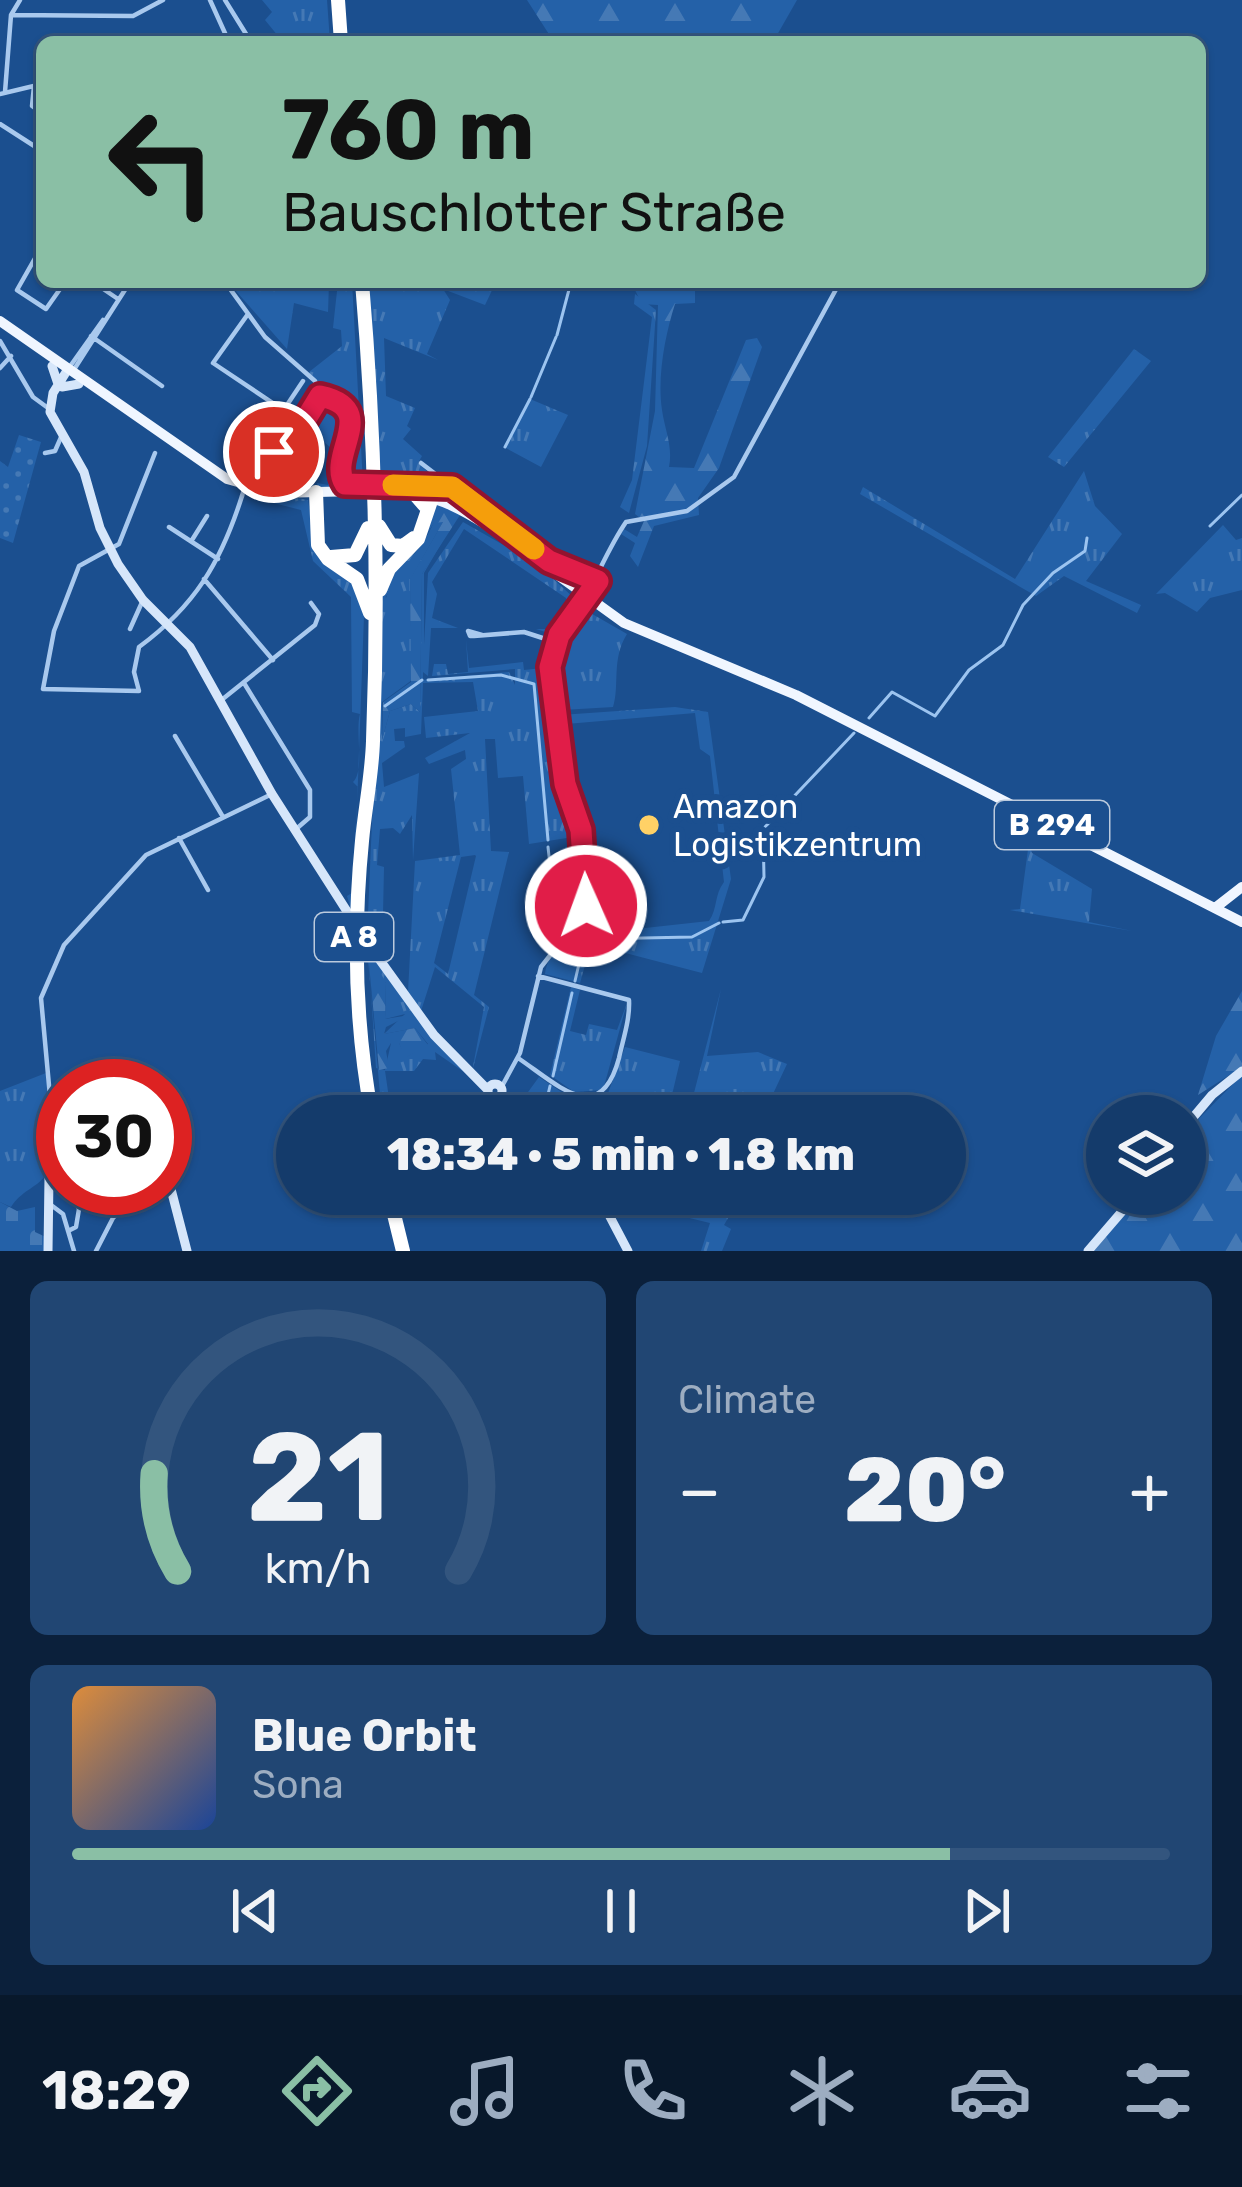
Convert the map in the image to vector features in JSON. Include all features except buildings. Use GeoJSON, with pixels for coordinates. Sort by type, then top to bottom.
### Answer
{"type":"FeatureCollection","features":[{"type":"Feature","properties":{"kind":"highway"},"geometry":{"type":"LineString","coordinates":[[334,0],[337,36]]}},
{"type":"Feature","properties":{"kind":"highway","name":"A 8"},"geometry":{"type":"LineString","coordinates":[[359,288],[373,610],[372,764],[356,946],[367,1095]]}},
{"type":"Feature","properties":{"kind":"highway"},"geometry":{"type":"LineString","coordinates":[[371,522],[382,538],[400,546],[415,537],[424,496]]}},
{"type":"Feature","properties":{"kind":"highway"},"geometry":{"type":"LineString","coordinates":[[373,610],[386,574],[417,541],[424,496]]}},
{"type":"Feature","properties":{"kind":"highway"},"geometry":{"type":"LineString","coordinates":[[311,498],[322,553],[357,579],[373,610]]}},
{"type":"Feature","properties":{"kind":"highway"},"geometry":{"type":"LineString","coordinates":[[322,553],[350,557],[362,548],[371,522]]}},
{"type":"Feature","properties":{"kind":"highway"},"geometry":{"type":"LineString","coordinates":[[393,1215],[402,1251]]}},
{"type":"Feature","properties":{"kind":"main road","name":"B 294"},"geometry":{"type":"LineString","coordinates":[[0,321],[227,478],[263,491],[311,498],[385,488],[467,510],[584,599]]}},
{"type":"Feature","properties":{"kind":"main road","name":"B 294"},"geometry":{"type":"LineString","coordinates":[[534,558],[584,599],[643,632],[796,695],[1239,920]]}},
{"type":"Feature","properties":{"kind":"main road"},"geometry":{"type":"LineString","coordinates":[[1216,908],[1242,887]]}},
{"type":"Feature","properties":{"kind":"main road"},"geometry":{"type":"LineString","coordinates":[[1232,896],[1228,906],[1239,920]]}},
{"type":"Feature","properties":{"kind":"street"},"geometry":{"type":"LineString","coordinates":[[20,0],[11,15],[2,93],[36,85]]}},
{"type":"Feature","properties":{"kind":"street"},"geometry":{"type":"LineString","coordinates":[[11,15],[133,16],[163,0]]}},
{"type":"Feature","properties":{"kind":"street"},"geometry":{"type":"LineString","coordinates":[[210,0],[226,36]]}},
{"type":"Feature","properties":{"kind":"street"},"geometry":{"type":"LineString","coordinates":[[225,0],[246,36]]}},
{"type":"Feature","properties":{"kind":"street"},"geometry":{"type":"LineString","coordinates":[[0,124],[36,147]]}},
{"type":"Feature","properties":{"kind":"street"},"geometry":{"type":"LineString","coordinates":[[36,257],[16,290],[46,309],[61,288]]}},
{"type":"Feature","properties":{"kind":"street"},"geometry":{"type":"LineString","coordinates":[[102,288],[118,299]]}},
{"type":"Feature","properties":{"kind":"street"},"geometry":{"type":"LineString","coordinates":[[48,406],[126,288]]}},
{"type":"Feature","properties":{"kind":"street"},"geometry":{"type":"LineString","coordinates":[[229,288],[248,314],[313,378],[320,396]]}},
{"type":"Feature","properties":{"kind":"street"},"geometry":{"type":"LineString","coordinates":[[574,925],[586,924],[583,911],[588,897],[581,830],[565,784],[550,673],[556,642],[598,578],[627,521],[687,511],[734,477],[837,288]]}},
{"type":"Feature","properties":{"kind":"street"},"geometry":{"type":"LineString","coordinates":[[248,314],[213,363],[304,424]]}},
{"type":"Feature","properties":{"kind":"street"},"geometry":{"type":"LineString","coordinates":[[93,337],[162,386]]}},
{"type":"Feature","properties":{"kind":"street"},"geometry":{"type":"LineString","coordinates":[[0,341],[48,406],[84,472],[110,549],[143,600],[195,655],[272,794],[369,945],[434,1035],[479,1080],[504,1095]]}},
{"type":"Feature","properties":{"kind":"street"},"geometry":{"type":"LineString","coordinates":[[0,368],[10,356]]}},
{"type":"Feature","properties":{"kind":"street"},"geometry":{"type":"LineString","coordinates":[[283,411],[303,381]]}},
{"type":"Feature","properties":{"kind":"street"},"geometry":{"type":"LineString","coordinates":[[154,453],[127,530],[110,549],[80,566],[54,631],[43,689],[139,691],[134,672],[139,647],[169,626],[204,579],[218,559],[258,460],[290,445],[320,396]]}},
{"type":"Feature","properties":{"kind":"street"},"geometry":{"type":"LineString","coordinates":[[320,396],[338,402],[348,415],[351,428],[339,475],[345,484],[358,489]]}},
{"type":"Feature","properties":{"kind":"street"},"geometry":{"type":"LineString","coordinates":[[248,432],[274,452]]}},
{"type":"Feature","properties":{"kind":"street"},"geometry":{"type":"LineString","coordinates":[[45,453],[55,451],[62,434]]}},
{"type":"Feature","properties":{"kind":"street"},"geometry":{"type":"LineString","coordinates":[[421,463],[549,561],[598,578]]}},
{"type":"Feature","properties":{"kind":"street"},"geometry":{"type":"LineString","coordinates":[[385,488],[452,487]]}},
{"type":"Feature","properties":{"kind":"street"},"geometry":{"type":"LineString","coordinates":[[192,540],[208,516]]}},
{"type":"Feature","properties":{"kind":"street"},"geometry":{"type":"LineString","coordinates":[[169,527],[218,559]]}},
{"type":"Feature","properties":{"kind":"street"},"geometry":{"type":"LineString","coordinates":[[204,579],[273,660]]}},
{"type":"Feature","properties":{"kind":"street"},"geometry":{"type":"LineString","coordinates":[[565,628],[584,599]]}},
{"type":"Feature","properties":{"kind":"street"},"geometry":{"type":"LineString","coordinates":[[130,629],[143,600]]}},
{"type":"Feature","properties":{"kind":"street"},"geometry":{"type":"LineString","coordinates":[[219,702],[318,621],[311,603]]}},
{"type":"Feature","properties":{"kind":"street"},"geometry":{"type":"LineString","coordinates":[[482,635],[524,632],[556,642]]}},
{"type":"Feature","properties":{"kind":"street"},"geometry":{"type":"LineString","coordinates":[[244,683],[311,793],[310,817],[294,830]]}},
{"type":"Feature","properties":{"kind":"street"},"geometry":{"type":"LineString","coordinates":[[175,736],[223,818]]}},
{"type":"Feature","properties":{"kind":"street"},"geometry":{"type":"LineString","coordinates":[[49,1059],[44,984],[74,931],[146,855],[272,794]]}},
{"type":"Feature","properties":{"kind":"street"},"geometry":{"type":"LineString","coordinates":[[179,838],[208,890]]}},
{"type":"Feature","properties":{"kind":"street"},"geometry":{"type":"LineString","coordinates":[[497,1088],[518,1058],[538,976],[574,925],[572,915],[583,911]]}},
{"type":"Feature","properties":{"kind":"street"},"geometry":{"type":"LineString","coordinates":[[518,1058],[572,1095],[601,1095],[610,1088],[622,1046],[629,1000],[538,976]]}},
{"type":"Feature","properties":{"kind":"street"},"geometry":{"type":"LineString","coordinates":[[1206,1102],[1242,1071]]}},
{"type":"Feature","properties":{"kind":"street"},"geometry":{"type":"LineString","coordinates":[[48,1215],[48,1251]]}},
{"type":"Feature","properties":{"kind":"street"},"geometry":{"type":"LineString","coordinates":[[62,1215],[74,1251]]}},
{"type":"Feature","properties":{"kind":"street"},"geometry":{"type":"LineString","coordinates":[[68,1231],[78,1223],[77,1215]]}},
{"type":"Feature","properties":{"kind":"street"},"geometry":{"type":"LineString","coordinates":[[96,1251],[116,1215]]}},
{"type":"Feature","properties":{"kind":"street"},"geometry":{"type":"LineString","coordinates":[[178,1215],[187,1251]]}},
{"type":"Feature","properties":{"kind":"street"},"geometry":{"type":"LineString","coordinates":[[609,1215],[628,1251]]}},
{"type":"Feature","properties":{"kind":"street"},"geometry":{"type":"LineString","coordinates":[[1088,1251],[1119,1215]]}},
{"type":"Feature","properties":{"kind":"green space"},"geometry":{"type":"Polygon","coordinates":[[[262,0],[327,0],[330,36],[278,36],[265,20],[272,12],[262,0]]]}},
{"type":"Feature","properties":{"kind":"green space"},"geometry":{"type":"Polygon","coordinates":[[[527,0],[797,0],[776,36],[550,36],[527,0]]]}},
{"type":"Feature","properties":{"kind":"green space"},"geometry":{"type":"Polygon","coordinates":[[[233,288],[329,288],[328,312],[294,303],[287,349],[233,288]]]}},
{"type":"Feature","properties":{"kind":"green space"},"geometry":{"type":"Polygon","coordinates":[[[337,288],[352,288],[363,484],[349,484],[342,475],[352,431],[348,411],[321,393],[309,372],[342,346],[341,330],[333,328],[337,288]]]}},
{"type":"Feature","properties":{"kind":"green space"},"geometry":{"type":"Polygon","coordinates":[[[366,288],[493,288],[485,305],[443,289],[450,300],[427,354],[438,360],[384,338],[386,396],[415,408],[407,426],[411,429],[403,439],[422,456],[418,463],[443,486],[416,477],[414,483],[378,483],[366,288]]]}},
{"type":"Feature","properties":{"kind":"green space"},"geometry":{"type":"Polygon","coordinates":[[[634,288],[695,288],[695,303],[675,304],[663,356],[661,397],[669,467],[694,468],[746,340],[757,338],[762,347],[719,468],[698,498],[699,515],[654,526],[638,567],[630,556],[635,543],[621,534],[624,529],[637,537],[644,521],[635,514],[655,411],[658,305],[642,304],[634,288]]]}},
{"type":"Feature","properties":{"kind":"green space"},"geometry":{"type":"Polygon","coordinates":[[[635,294],[656,310],[647,446],[629,513],[620,507],[632,480],[652,317],[634,304],[635,294]]]}},
{"type":"Feature","properties":{"kind":"green space"},"geometry":{"type":"Polygon","coordinates":[[[1134,349],[1151,361],[1064,467],[1048,457],[1134,349]]]}},
{"type":"Feature","properties":{"kind":"green space"},"geometry":{"type":"Polygon","coordinates":[[[322,398],[334,404],[345,420],[338,475],[348,487],[318,488],[317,483],[328,485],[340,456],[323,441],[307,464],[311,488],[286,491],[257,483],[251,474],[288,484],[320,438],[304,427],[322,398]]]}},
{"type":"Feature","properties":{"kind":"green space"},"geometry":{"type":"Polygon","coordinates":[[[530,399],[568,415],[541,467],[504,447],[530,399]]]}},
{"type":"Feature","properties":{"kind":"green space"},"geometry":{"type":"Polygon","coordinates":[[[19,435],[41,442],[13,543],[0,538],[0,461],[8,467],[19,435]]]}},
{"type":"Feature","properties":{"kind":"green space"},"geometry":{"type":"Polygon","coordinates":[[[1084,471],[1095,506],[1122,534],[1086,581],[1141,605],[1137,613],[1064,576],[1036,596],[860,494],[863,487],[1015,579],[1084,471]]]}},
{"type":"Feature","properties":{"kind":"green space"},"geometry":{"type":"Polygon","coordinates":[[[247,488],[308,500],[314,539],[351,574],[364,615],[359,749],[360,714],[352,712],[351,597],[313,561],[301,510],[254,498],[247,488]]]}},
{"type":"Feature","properties":{"kind":"green space"},"geometry":{"type":"Polygon","coordinates":[[[439,500],[459,510],[434,504],[420,542],[391,572],[384,593],[386,598],[434,522],[443,522],[410,580],[412,680],[382,702],[382,740],[390,711],[411,704],[420,712],[422,574],[460,511],[424,573],[424,645],[428,573],[463,522],[537,564],[574,598],[571,613],[555,635],[536,629],[554,629],[569,607],[566,598],[464,529],[432,582],[437,594],[432,618],[458,628],[431,628],[428,676],[423,672],[423,680],[509,672],[515,685],[515,669],[432,676],[434,664],[446,664],[448,674],[468,672],[466,640],[469,668],[523,662],[524,670],[543,668],[562,792],[579,836],[529,844],[523,776],[498,778],[495,739],[485,739],[491,851],[509,852],[474,995],[489,1007],[472,1072],[484,1007],[435,967],[421,1011],[432,1031],[367,938],[382,590],[389,571],[417,544],[432,503],[439,500]],[[473,682],[423,683],[421,734],[405,737],[405,728],[394,729],[395,741],[404,741],[405,747],[382,763],[384,787],[419,773],[413,860],[412,815],[400,834],[393,828],[380,829],[377,865],[384,867],[382,959],[408,992],[415,861],[460,855],[451,769],[466,759],[465,750],[429,764],[425,758],[470,733],[426,738],[424,717],[478,711],[473,682]],[[476,856],[461,857],[434,963],[448,974],[476,856]]]}},
{"type":"Feature","properties":{"kind":"green space"},"geometry":{"type":"Polygon","coordinates":[[[439,502],[460,515],[422,574],[420,712],[411,704],[390,711],[382,740],[383,702],[411,682],[410,579],[443,522],[434,523],[385,598],[386,584],[439,502]]]}},
{"type":"Feature","properties":{"kind":"green space"},"geometry":{"type":"Polygon","coordinates":[[[1223,525],[1236,540],[1242,538],[1242,590],[1210,598],[1197,612],[1165,593],[1156,594],[1223,525]]]}},
{"type":"Feature","properties":{"kind":"green space"},"geometry":{"type":"Polygon","coordinates":[[[587,611],[627,634],[619,653],[613,707],[562,710],[558,653],[587,611]]]}},
{"type":"Feature","properties":{"kind":"green space"},"geometry":{"type":"Polygon","coordinates":[[[675,707],[708,712],[731,879],[702,973],[591,944],[580,983],[545,974],[552,955],[573,935],[709,921],[712,916],[724,882],[710,756],[700,749],[695,713],[566,724],[561,715],[675,707]]]}},
{"type":"Feature","properties":{"kind":"green space"},"geometry":{"type":"Polygon","coordinates":[[[357,801],[353,916],[347,896],[352,893],[357,801]]]}},
{"type":"Feature","properties":{"kind":"green space"},"geometry":{"type":"Polygon","coordinates":[[[1029,842],[1032,853],[1092,889],[1089,922],[1132,931],[1010,910],[1020,909],[1029,842]]]}},
{"type":"Feature","properties":{"kind":"green space"},"geometry":{"type":"Polygon","coordinates":[[[367,948],[464,1072],[435,1052],[436,1060],[423,1059],[414,1071],[385,1071],[389,1095],[380,1095],[378,1068],[385,1070],[391,1043],[399,1043],[406,1057],[428,1044],[415,1028],[384,1034],[405,1014],[385,1019],[386,983],[369,964],[371,990],[367,948]]]}},
{"type":"Feature","properties":{"kind":"green space"},"geometry":{"type":"Polygon","coordinates":[[[375,963],[386,983],[385,1019],[410,1015],[386,1027],[384,1034],[415,1028],[428,1045],[405,1058],[399,1043],[391,1043],[386,1051],[389,1068],[379,1070],[369,964],[375,963]]]}},
{"type":"Feature","properties":{"kind":"green space"},"geometry":{"type":"Polygon","coordinates":[[[571,987],[580,990],[570,1031],[586,1035],[589,1024],[617,1030],[627,1003],[603,1090],[574,1092],[550,1075],[571,987]]]}},
{"type":"Feature","properties":{"kind":"green space"},"geometry":{"type":"Polygon","coordinates":[[[721,989],[707,1056],[758,1052],[787,1064],[772,1095],[693,1095],[721,989]]]}},
{"type":"Feature","properties":{"kind":"green space"},"geometry":{"type":"Polygon","coordinates":[[[1242,991],[1242,1067],[1198,1095],[1216,1036],[1242,991]]]}},
{"type":"Feature","properties":{"kind":"green space"},"geometry":{"type":"Polygon","coordinates":[[[625,1047],[680,1061],[672,1095],[607,1095],[625,1047]]]}},
{"type":"Feature","properties":{"kind":"green space"},"geometry":{"type":"Polygon","coordinates":[[[1242,1075],[1242,1251],[1092,1251],[1124,1215],[1206,1215],[1206,1112],[1242,1075]]]}},
{"type":"Feature","properties":{"kind":"green space"},"geometry":{"type":"Polygon","coordinates":[[[36,1077],[36,1184],[11,1207],[0,1202],[0,1091],[36,1077]]]}},
{"type":"Feature","properties":{"kind":"green space"},"geometry":{"type":"Polygon","coordinates":[[[539,1077],[566,1095],[526,1095],[539,1077]]]}},
{"type":"Feature","properties":{"kind":"green space"},"geometry":{"type":"Polygon","coordinates":[[[0,1202],[17,1211],[35,1207],[35,1232],[48,1238],[48,1251],[0,1251],[0,1202]]]}},
{"type":"Feature","properties":{"kind":"green space"},"geometry":{"type":"Polygon","coordinates":[[[677,1215],[730,1215],[724,1225],[731,1229],[722,1251],[701,1251],[710,1223],[677,1215]]]}},
{"type":"Feature","properties":{"kind":"waterway"},"geometry":{"type":"LineString","coordinates":[[557,335],[569,288]]}},
{"type":"Feature","properties":{"kind":"waterway"},"geometry":{"type":"LineString","coordinates":[[531,397],[556,337]]}},
{"type":"Feature","properties":{"kind":"waterway"},"geometry":{"type":"LineString","coordinates":[[505,447],[530,399]]}},
{"type":"Feature","properties":{"kind":"waterway"},"geometry":{"type":"LineString","coordinates":[[1210,526],[1242,495]]}},
{"type":"Feature","properties":{"kind":"waterway"},"geometry":{"type":"LineString","coordinates":[[869,718],[892,692],[935,716],[969,670],[1003,645],[1023,605],[1053,573],[1085,551],[1087,538]]}},
{"type":"Feature","properties":{"kind":"waterway"},"geometry":{"type":"LineString","coordinates":[[428,680],[501,675],[534,684],[548,840]]}},
{"type":"Feature","properties":{"kind":"waterway"},"geometry":{"type":"LineString","coordinates":[[385,706],[422,680]]}},
{"type":"Feature","properties":{"kind":"waterway"},"geometry":{"type":"LineString","coordinates":[[765,827],[854,733]]}},
{"type":"Feature","properties":{"kind":"waterway"},"geometry":{"type":"LineString","coordinates":[[723,922],[743,920],[764,877],[763,830]]}},
{"type":"Feature","properties":{"kind":"waterway"},"geometry":{"type":"LineString","coordinates":[[548,847],[552,883]]}},
{"type":"Feature","properties":{"kind":"waterway"},"geometry":{"type":"LineString","coordinates":[[553,888],[555,906]]}},
{"type":"Feature","properties":{"kind":"waterway"},"geometry":{"type":"LineString","coordinates":[[555,911],[566,928]]}},
{"type":"Feature","properties":{"kind":"waterway"},"geometry":{"type":"LineString","coordinates":[[593,939],[692,937],[719,923]]}},
{"type":"Feature","properties":{"kind":"waterway"},"geometry":{"type":"LineString","coordinates":[[572,933],[588,939]]}},
{"type":"Feature","properties":{"kind":"waterway"},"geometry":{"type":"LineString","coordinates":[[575,981],[585,938]]}},
{"type":"Feature","properties":{"kind":"waterway"},"geometry":{"type":"LineString","coordinates":[[553,1076],[572,993]]}},
{"type":"Feature","properties":{"kind":"waterway"},"geometry":{"type":"LineString","coordinates":[[548,1095],[550,1086]]}},
{"type":"Feature","properties":{"kind":"slow traffic"},"geometry":{"type":"LineString","coordinates":[[393,485],[452,487],[534,549]]}},
{"type":"Feature","properties":{"kind":"place","name":"Amazon Logistikzentrum"},"geometry":{"type":"Point","coordinates":[649,825]}},
{"type":"Feature","properties":{"kind":"route"},"geometry":{"type":"LineString","coordinates":[[274,452],[290,445],[320,396],[331,398],[344,408],[351,425],[339,472],[345,484],[452,487],[549,561],[576,576],[598,581],[559,635],[550,667],[565,784],[581,830],[586,906]]}}]}
